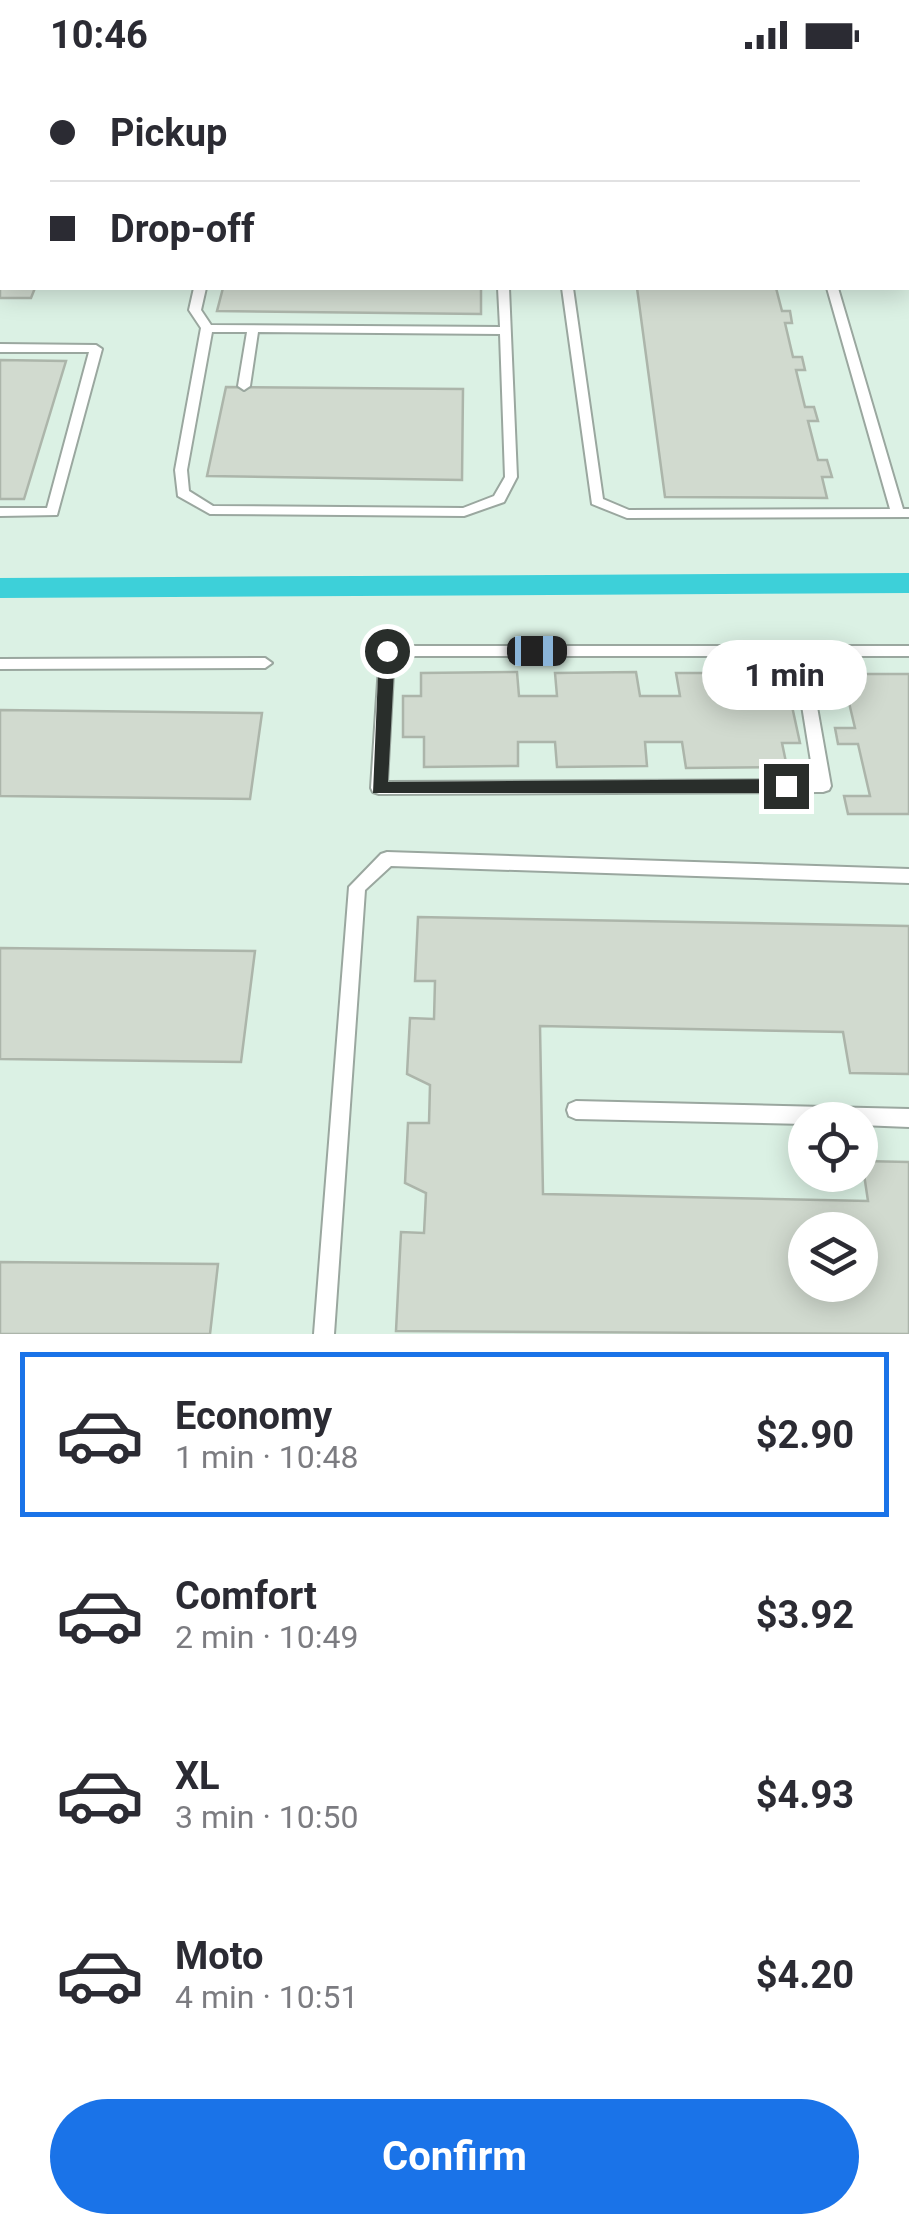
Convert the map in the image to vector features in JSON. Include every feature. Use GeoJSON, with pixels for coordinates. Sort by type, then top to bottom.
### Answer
{"type":"FeatureCollection","features":[{"type":"Feature","properties":{"kind":"lane"},"geometry":{"type":"LineString","coordinates":[[199,290],[194,310],[207,328],[182,470],[183,493],[210,510],[464,512],[499,500],[511,477],[504,290]]}},
{"type":"Feature","properties":{"kind":"lane"},"geometry":{"type":"LineString","coordinates":[[567,290],[597,501],[626,514],[904,513],[834,290]]}},
{"type":"Feature","properties":{"kind":"lane"},"geometry":{"type":"LineString","coordinates":[[207,328],[506,331]]}},
{"type":"Feature","properties":{"kind":"lane"},"geometry":{"type":"LineString","coordinates":[[244,386],[253,328]]}},
{"type":"Feature","properties":{"kind":"lane"},"geometry":{"type":"LineString","coordinates":[[0,348],[96,349],[52,512],[0,512]]}},
{"type":"Feature","properties":{"kind":"lane"},"geometry":{"type":"LineString","coordinates":[[800,651],[823,786],[379,788],[387,651],[909,650]]}},
{"type":"Feature","properties":{"kind":"lane"},"geometry":{"type":"LineString","coordinates":[[0,664],[265,663]]}},
{"type":"Feature","properties":{"kind":"lane"},"geometry":{"type":"LineString","coordinates":[[324,1334],[357,887],[386,859],[909,876]]}},
{"type":"Feature","properties":{"kind":"lane"},"geometry":{"type":"LineString","coordinates":[[576,1110],[909,1118]]}},
{"type":"Feature","properties":{"kind":"shaded area"},"geometry":{"type":"Polygon","coordinates":[[[0,290],[909,290],[909,1334],[0,1334],[0,290]]]}},
{"type":"Feature","properties":{"kind":"building"},"geometry":{"type":"Polygon","coordinates":[[[0,290],[34,290],[31,298],[0,298],[0,290]]]}},
{"type":"Feature","properties":{"kind":"building"},"geometry":{"type":"Polygon","coordinates":[[[222,290],[481,290],[481,314],[217,311],[222,290]]]}},
{"type":"Feature","properties":{"kind":"building"},"geometry":{"type":"Polygon","coordinates":[[[637,290],[777,290],[782,311],[790,311],[792,323],[785,323],[793,357],[802,357],[805,370],[796,370],[805,407],[814,407],[818,421],[808,421],[818,460],[827,460],[832,477],[822,477],[827,498],[665,497],[637,290]]]}},
{"type":"Feature","properties":{"kind":"building"},"geometry":{"type":"Polygon","coordinates":[[[0,360],[66,361],[24,499],[0,499],[0,360]]]}},
{"type":"Feature","properties":{"kind":"building"},"geometry":{"type":"Polygon","coordinates":[[[226,387],[463,389],[462,480],[207,476],[226,387]]]}},
{"type":"Feature","properties":{"kind":"building"},"geometry":{"type":"Polygon","coordinates":[[[517,672],[519,696],[557,696],[555,673],[636,672],[640,696],[680,696],[676,673],[771,673],[776,697],[790,697],[800,743],[782,743],[787,767],[686,768],[682,742],[645,742],[647,766],[557,767],[555,742],[518,742],[518,766],[424,767],[424,737],[403,737],[403,696],[421,696],[421,673],[517,672]]]}},
{"type":"Feature","properties":{"kind":"building"},"geometry":{"type":"Polygon","coordinates":[[[823,674],[909,674],[909,814],[848,814],[844,796],[870,796],[858,744],[838,744],[835,728],[855,728],[846,690],[826,690],[823,674]]]}},
{"type":"Feature","properties":{"kind":"building"},"geometry":{"type":"Polygon","coordinates":[[[0,710],[262,713],[250,799],[0,796],[0,710]]]}},
{"type":"Feature","properties":{"kind":"building"},"geometry":{"type":"Polygon","coordinates":[[[418,917],[909,926],[909,1074],[850,1073],[843,1032],[540,1026],[543,1194],[868,1201],[867,1192],[878,1192],[878,1161],[909,1162],[909,1334],[396,1331],[401,1232],[424,1233],[426,1193],[405,1183],[408,1123],[429,1123],[430,1085],[407,1074],[410,1018],[434,1019],[435,981],[415,981],[418,917]]]}},
{"type":"Feature","properties":{"kind":"building"},"geometry":{"type":"Polygon","coordinates":[[[0,948],[255,951],[241,1062],[0,1059],[0,948]]]}},
{"type":"Feature","properties":{"kind":"building"},"geometry":{"type":"Polygon","coordinates":[[[0,1262],[218,1264],[210,1334],[0,1334],[0,1262]]]}},
{"type":"Feature","properties":{"kind":"waterway"},"geometry":{"type":"LineString","coordinates":[[0,588],[909,583]]}},
{"type":"Feature","properties":{"kind":"route"},"geometry":{"type":"LineString","coordinates":[[387,651],[379,788],[786,786]]}}]}
